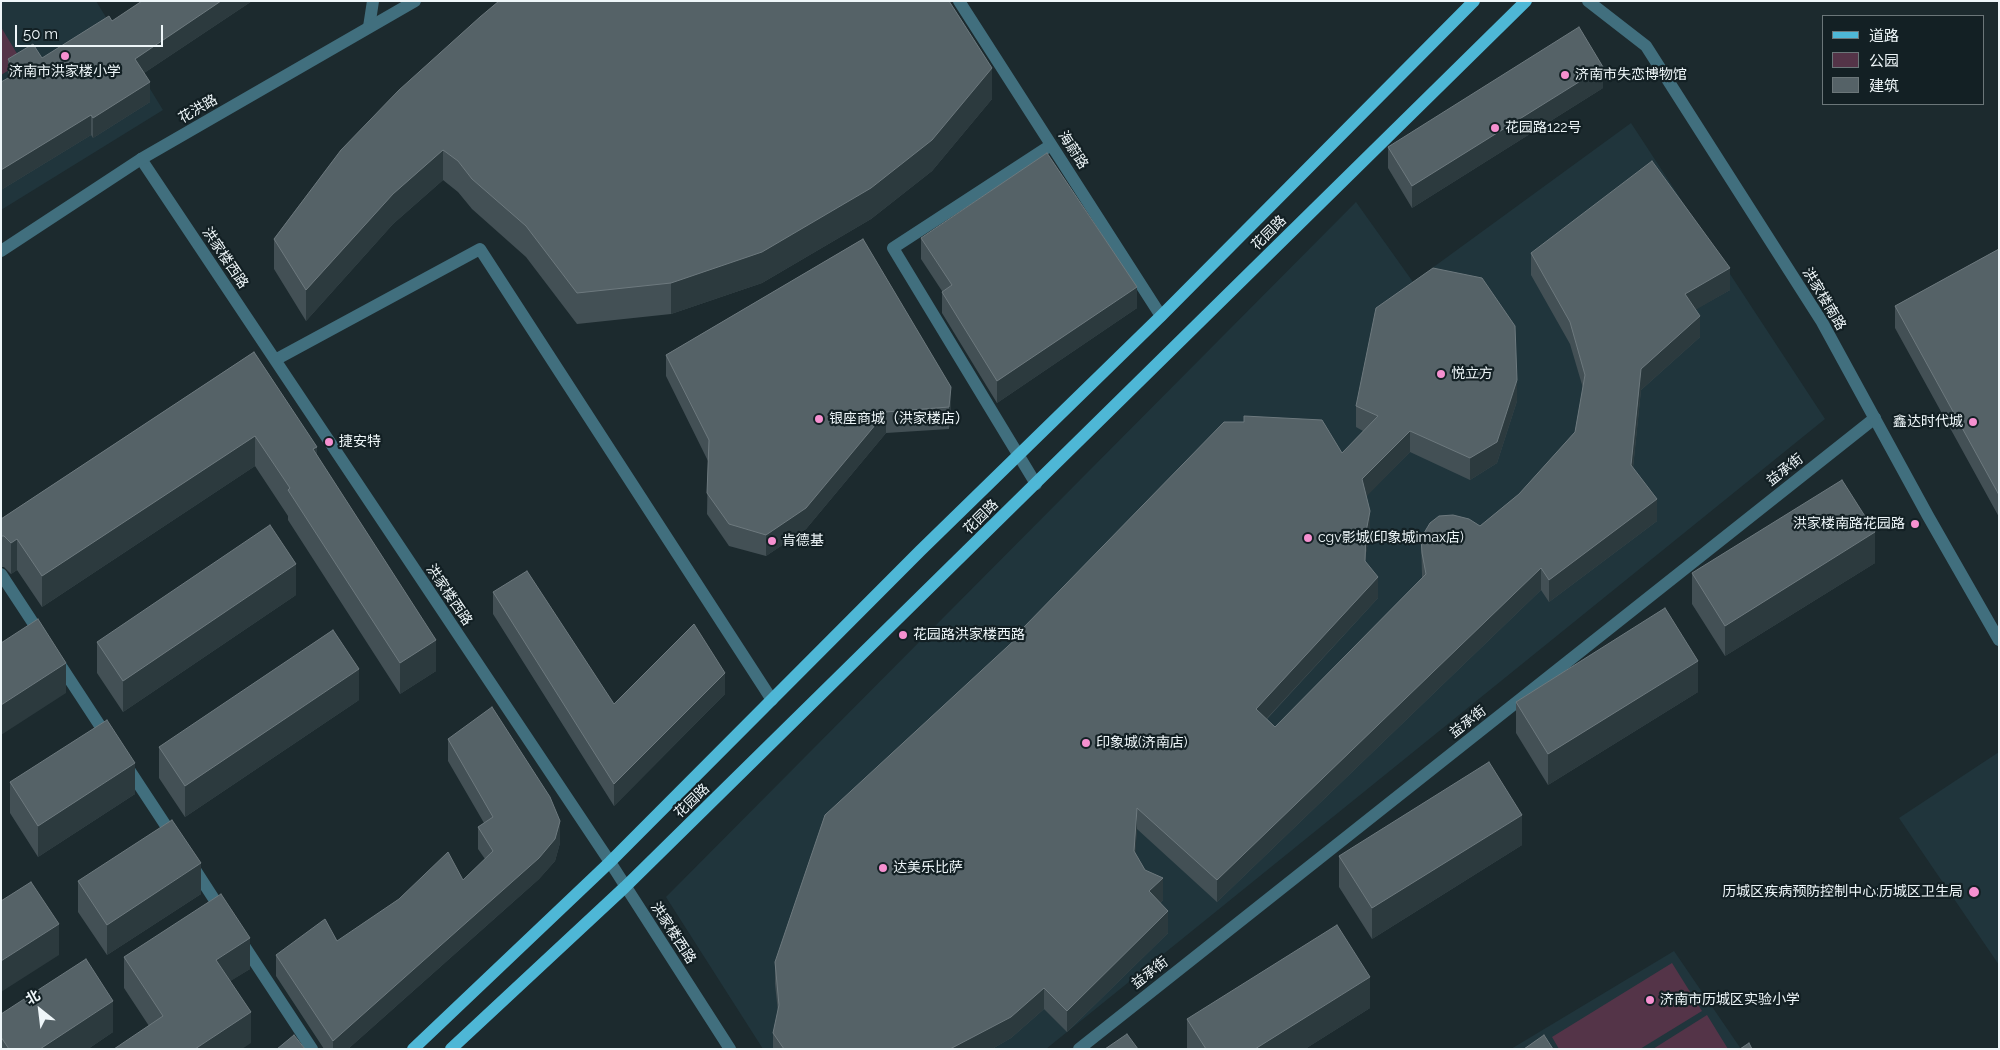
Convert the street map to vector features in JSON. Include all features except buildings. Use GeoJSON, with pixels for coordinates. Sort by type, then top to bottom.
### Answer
{"type":"FeatureCollection","features":[{"type":"Feature","properties":{"kind":"main road","name":"花园路"},"geometry":{"type":"LineString","coordinates":[[413,1049],[610,862],[1161,316],[1474,1]]}},
{"type":"Feature","properties":{"kind":"main road","name":"花园路"},"geometry":{"type":"LineString","coordinates":[[452,1049],[626,886],[1526,1]]}},
{"type":"Feature","properties":{"kind":"street"},"geometry":{"type":"LineString","coordinates":[[370,28],[373,1]]}},
{"type":"Feature","properties":{"kind":"street","name":"花洪路"},"geometry":{"type":"LineString","coordinates":[[1,251],[141,159],[415,1]]}},
{"type":"Feature","properties":{"kind":"street","name":"海蔚路"},"geometry":{"type":"LineString","coordinates":[[959,1],[1161,316]]}},
{"type":"Feature","properties":{"kind":"street","name":"洪家楼南路"},"geometry":{"type":"LineString","coordinates":[[1588,1],[1646,46],[1822,322],[1995,627],[1999,640]]}},
{"type":"Feature","properties":{"kind":"street"},"geometry":{"type":"LineString","coordinates":[[1036,484],[893,248],[1051,145]]}},
{"type":"Feature","properties":{"kind":"street","name":"洪家楼西路"},"geometry":{"type":"LineString","coordinates":[[141,159],[626,886],[730,1049]]}},
{"type":"Feature","properties":{"kind":"street"},"geometry":{"type":"LineString","coordinates":[[275,360],[480,249],[772,700]]}},
{"type":"Feature","properties":{"kind":"street","name":"益承街"},"geometry":{"type":"LineString","coordinates":[[1079,1049],[1875,418]]}},
{"type":"Feature","properties":{"kind":"street"},"geometry":{"type":"LineString","coordinates":[[1,574],[312,1049]]}},
{"type":"Feature","properties":{"kind":"shaded area","name":"济南市洪家楼小学"},"geometry":{"type":"Polygon","coordinates":[[[1,1],[96,1],[163,110],[1,210],[1,1]]]}},
{"type":"Feature","properties":{"kind":"shaded area"},"geometry":{"type":"Polygon","coordinates":[[[1631,123],[1825,419],[1046,1049],[763,1049],[666,897],[1356,202],[1413,282],[1631,123]]]}},
{"type":"Feature","properties":{"kind":"shaded area","name":"历城区疾病预防控制中心:历城区卫生局"},"geometry":{"type":"Polygon","coordinates":[[[1999,752],[1999,965],[1899,818],[1999,752]]]}},
{"type":"Feature","properties":{"kind":"shaded area","name":"济南市历城区实验小学"},"geometry":{"type":"Polygon","coordinates":[[[1674,951],[1741,1049],[1511,1049],[1674,951]]]}},
{"type":"Feature","properties":{"kind":"green space"},"geometry":{"type":"Polygon","coordinates":[[[1,27],[22,62],[1,75],[1,27]]]}},
{"type":"Feature","properties":{"kind":"green space"},"geometry":{"type":"Polygon","coordinates":[[[1672,963],[1702,1011],[1640,1049],[1559,1049],[1552,1037],[1672,963]]]}},
{"type":"Feature","properties":{"kind":"green space"},"geometry":{"type":"Polygon","coordinates":[[[1707,1015],[1728,1049],[1653,1049],[1707,1015]]]}},
{"type":"Feature","properties":{"kind":"place","name":"济南市洪家楼小学"},"geometry":{"type":"Point","coordinates":[65,56]}},
{"type":"Feature","properties":{"kind":"place","name":"济南市失恋博物馆"},"geometry":{"type":"Point","coordinates":[1565,75]}},
{"type":"Feature","properties":{"kind":"place","name":"花园路122号"},"geometry":{"type":"Point","coordinates":[1495,128]}},
{"type":"Feature","properties":{"kind":"place","name":"悦立方"},"geometry":{"type":"Point","coordinates":[1441,374]}},
{"type":"Feature","properties":{"kind":"place","name":"银座商城（洪家楼店）"},"geometry":{"type":"Point","coordinates":[819,419]}},
{"type":"Feature","properties":{"kind":"place","name":"鑫达时代城"},"geometry":{"type":"Point","coordinates":[1973,422]}},
{"type":"Feature","properties":{"kind":"place","name":"捷安特"},"geometry":{"type":"Point","coordinates":[329,442]}},
{"type":"Feature","properties":{"kind":"place","name":"洪家楼南路花园路"},"geometry":{"type":"Point","coordinates":[1915,524]}},
{"type":"Feature","properties":{"kind":"place","name":"cgv影城(印象城imax店)"},"geometry":{"type":"Point","coordinates":[1308,538]}},
{"type":"Feature","properties":{"kind":"place","name":"肯德基"},"geometry":{"type":"Point","coordinates":[772,541]}},
{"type":"Feature","properties":{"kind":"place","name":"花园路洪家楼西路"},"geometry":{"type":"Point","coordinates":[903,635]}},
{"type":"Feature","properties":{"kind":"place","name":"印象城(济南店)"},"geometry":{"type":"Point","coordinates":[1086,743]}},
{"type":"Feature","properties":{"kind":"place","name":"达美乐比萨"},"geometry":{"type":"Point","coordinates":[883,868]}},
{"type":"Feature","properties":{"kind":"place","name":"历城区疾病预防控制中心:历城区卫生局"},"geometry":{"type":"Point","coordinates":[1974,892]}},
{"type":"Feature","properties":{"kind":"place","name":"济南市历城区实验小学"},"geometry":{"type":"Point","coordinates":[1650,1000]}}]}
